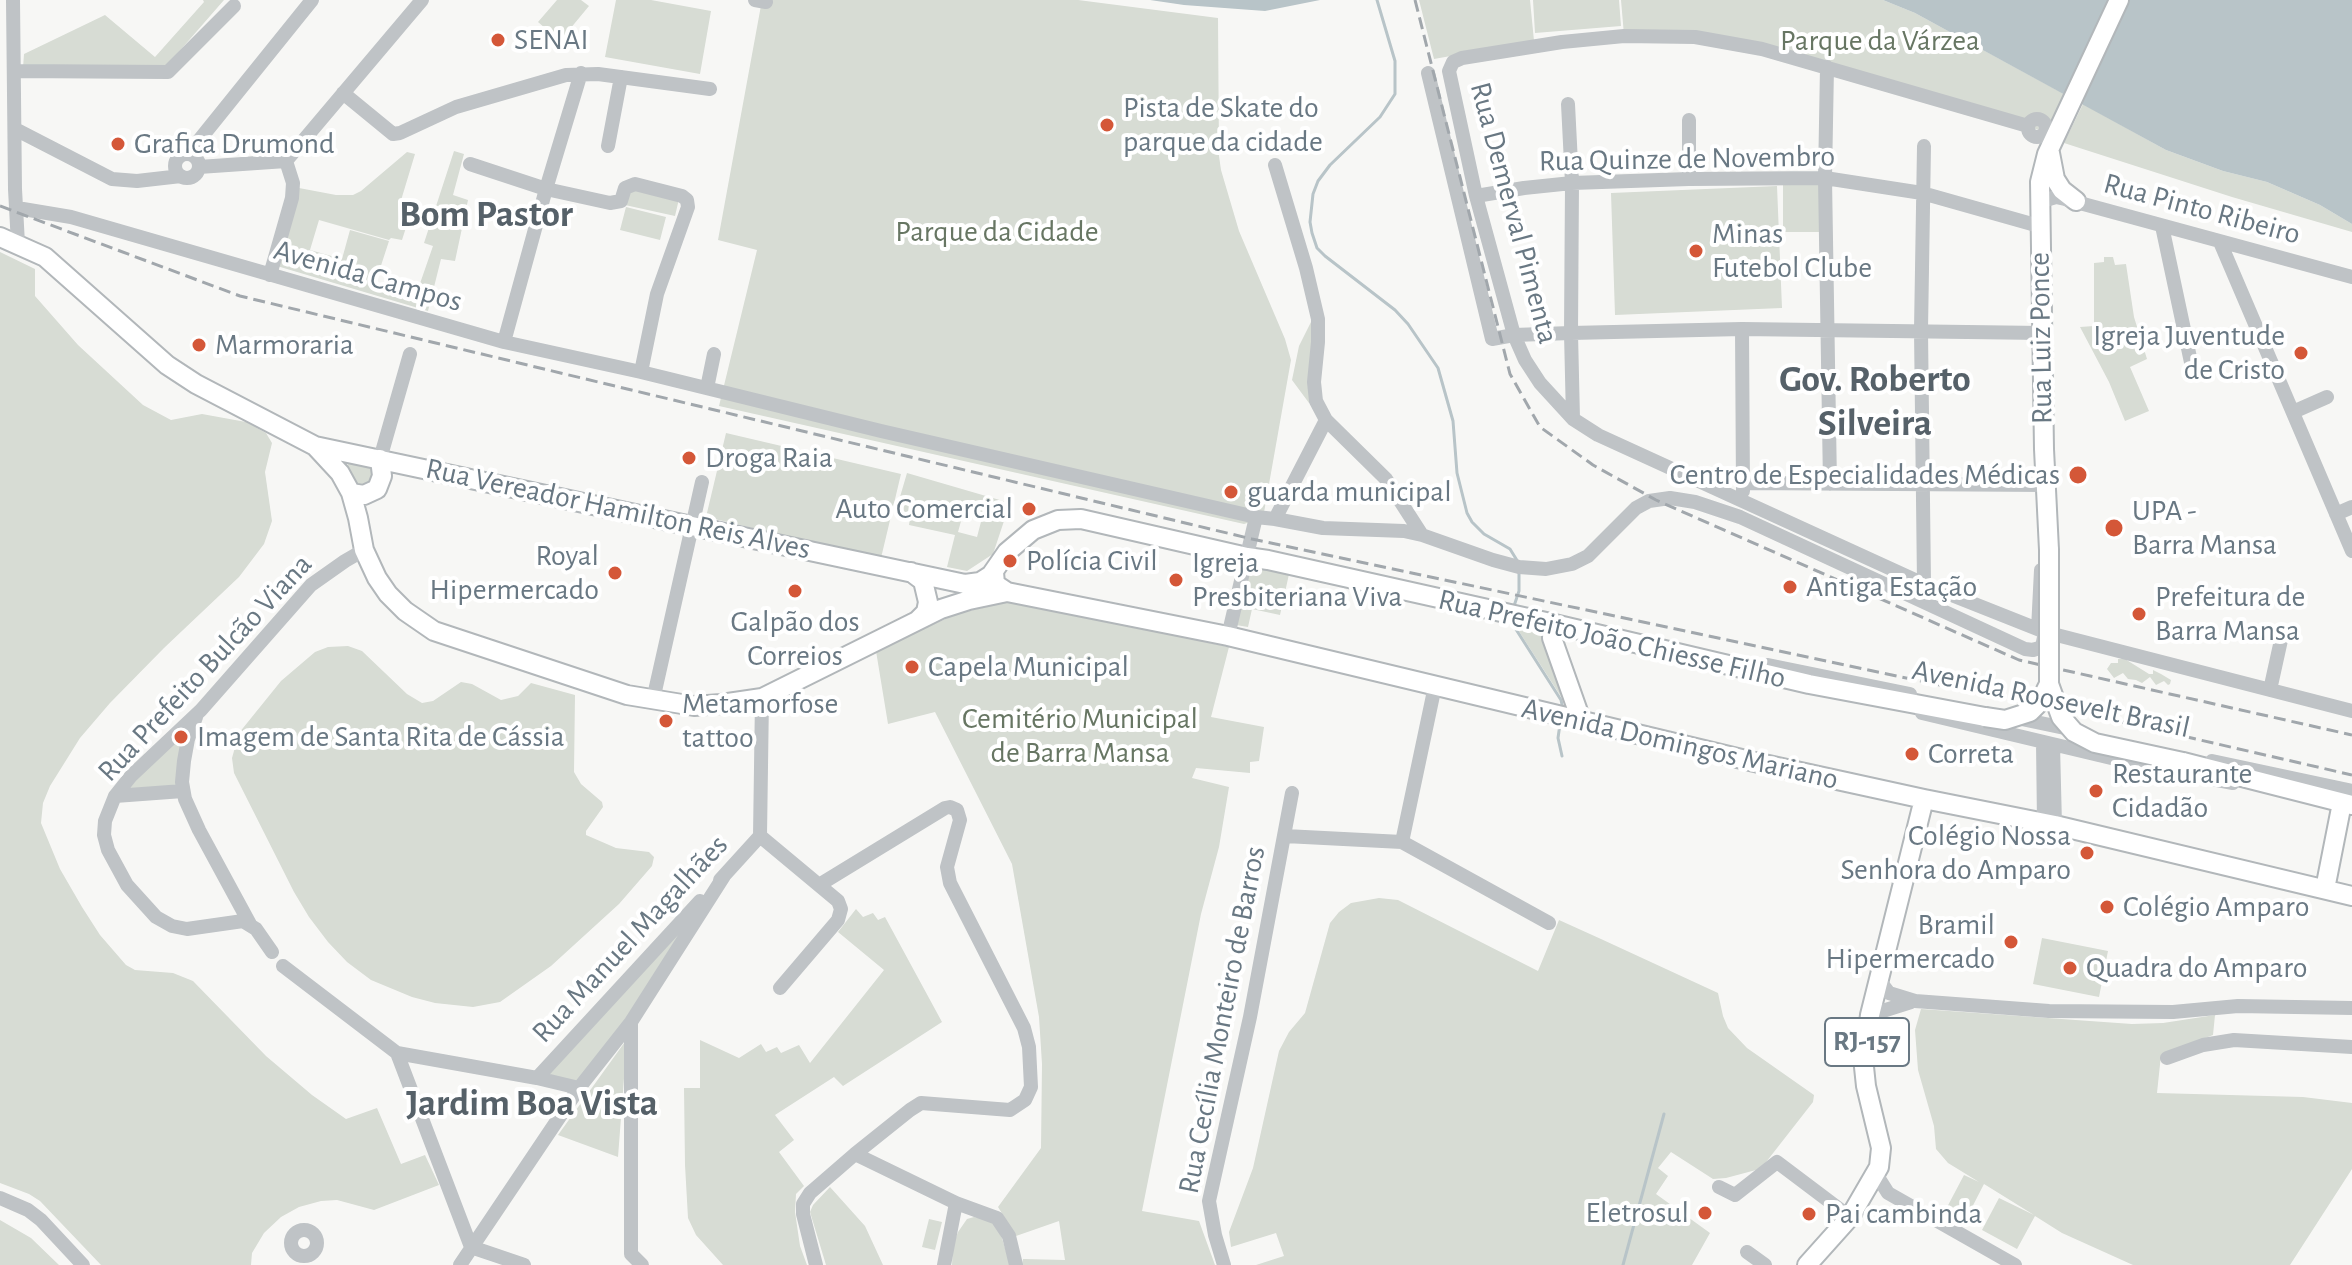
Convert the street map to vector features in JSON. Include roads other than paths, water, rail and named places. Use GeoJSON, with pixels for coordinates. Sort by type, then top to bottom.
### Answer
{"type":"FeatureCollection","features":[{"type":"Feature","properties":{"kind":"main road","name":"Rua Luiz Ponce"},"geometry":{"type":"LineString","coordinates":[[2049,684],[2049,550],[2039,196],[2043,167],[2052,144],[2119,0]]}},
{"type":"Feature","properties":{"kind":"main road"},"geometry":{"type":"LineString","coordinates":[[2052,144],[2050,158],[2053,174],[2062,190],[2076,201]]}},
{"type":"Feature","properties":{"kind":"main road"},"geometry":{"type":"LineString","coordinates":[[0,237],[45,257],[167,365],[196,384],[315,446],[340,473],[351,493],[369,564],[388,594],[405,611],[434,631],[627,695],[694,706],[762,698],[954,605],[1007,592]]}},
{"type":"Feature","properties":{"kind":"main road","name":"Rua Vereador Hamilton Reis Alves"},"geometry":{"type":"LineString","coordinates":[[315,446],[916,573]]}},
{"type":"Feature","properties":{"kind":"main road"},"geometry":{"type":"LineString","coordinates":[[340,473],[346,459],[355,453]]}},
{"type":"Feature","properties":{"kind":"main road"},"geometry":{"type":"LineString","coordinates":[[351,493],[364,495],[377,489],[382,476],[380,459]]}},
{"type":"Feature","properties":{"kind":"main road","name":"Rua Prefeito João Chiesse Filho"},"geometry":{"type":"LineString","coordinates":[[994,572],[1007,552],[1026,535],[1048,523],[1081,519],[1249,548],[1268,560],[1738,668],[2005,720],[2030,712],[2040,702],[2049,684]]}},
{"type":"Feature","properties":{"kind":"main road"},"geometry":{"type":"LineString","coordinates":[[916,573],[970,584],[994,572]]}},
{"type":"Feature","properties":{"kind":"main road"},"geometry":{"type":"LineString","coordinates":[[994,572],[995,584],[1007,592]]}},
{"type":"Feature","properties":{"kind":"main road"},"geometry":{"type":"LineString","coordinates":[[916,573],[923,581],[928,602],[926,612],[916,622]]}},
{"type":"Feature","properties":{"kind":"main road","name":"Avenida Domingos Mariano"},"geometry":{"type":"LineString","coordinates":[[1007,592],[1228,636],[1750,761],[2050,824],[2352,896]]}},
{"type":"Feature","properties":{"kind":"main road"},"geometry":{"type":"LineString","coordinates":[[1553,624],[1552,638],[1576,719]]}},
{"type":"Feature","properties":{"kind":"main road"},"geometry":{"type":"LineString","coordinates":[[2049,684],[2061,717],[2079,736],[2095,743],[2339,799],[2321,888]]}},
{"type":"Feature","properties":{"kind":"main road","name":"RJ-157"},"geometry":{"type":"LineString","coordinates":[[1807,1265],[1850,1217],[1879,1167],[1881,1148],[1864,1067],[1870,1015],[1924,799]]}},
{"type":"Feature","properties":{"kind":"street"},"geometry":{"type":"LineString","coordinates":[[13,0],[15,129],[7,188],[17,208],[18,244]]}},
{"type":"Feature","properties":{"kind":"street"},"geometry":{"type":"LineString","coordinates":[[178,172],[178,158],[188,154],[312,0]]}},
{"type":"Feature","properties":{"kind":"street"},"geometry":{"type":"LineString","coordinates":[[15,129],[102,175],[124,181],[155,180],[178,172],[192,176],[199,167],[286,161],[422,0]]}},
{"type":"Feature","properties":{"kind":"street"},"geometry":{"type":"LineString","coordinates":[[14,71],[168,72],[234,6]]}},
{"type":"Feature","properties":{"kind":"street","name":"Rua Demerval Pimenta"},"geometry":{"type":"LineString","coordinates":[[1827,67],[1762,49],[1695,37],[1651,36],[1600,38],[1462,58],[1453,62],[1449,71],[1476,196],[1514,335],[1540,383],[1573,419],[1598,435],[1924,584],[2041,630],[2352,711]]}},
{"type":"Feature","properties":{"kind":"street"},"geometry":{"type":"LineString","coordinates":[[1830,484],[1825,178],[1827,67],[2028,126]]}},
{"type":"Feature","properties":{"kind":"street"},"geometry":{"type":"LineString","coordinates":[[343,93],[388,133],[396,134],[456,107],[553,78],[581,73],[710,89]]}},
{"type":"Feature","properties":{"kind":"street"},"geometry":{"type":"LineString","coordinates":[[504,342],[581,73]]}},
{"type":"Feature","properties":{"kind":"street"},"geometry":{"type":"LineString","coordinates":[[1428,73],[1492,339],[1514,335],[1742,329],[2042,333]]}},
{"type":"Feature","properties":{"kind":"street"},"geometry":{"type":"LineString","coordinates":[[608,146],[621,77]]}},
{"type":"Feature","properties":{"kind":"street"},"geometry":{"type":"LineString","coordinates":[[1568,104],[1572,183],[1573,419]]}},
{"type":"Feature","properties":{"kind":"street"},"geometry":{"type":"LineString","coordinates":[[1689,120],[1689,179]]}},
{"type":"Feature","properties":{"kind":"street"},"geometry":{"type":"LineString","coordinates":[[1924,146],[1921,330],[1924,584]]}},
{"type":"Feature","properties":{"kind":"street"},"geometry":{"type":"LineString","coordinates":[[188,154],[195,157],[199,167]]}},
{"type":"Feature","properties":{"kind":"street"},"geometry":{"type":"LineString","coordinates":[[270,275],[292,198],[293,183],[286,161]]}},
{"type":"Feature","properties":{"kind":"street"},"geometry":{"type":"LineString","coordinates":[[470,164],[546,189],[616,203],[623,198],[627,186],[635,184],[687,200],[688,207],[657,294],[641,372]]}},
{"type":"Feature","properties":{"kind":"street"},"geometry":{"type":"LineString","coordinates":[[1275,165],[1318,319],[1314,391],[1319,408],[1326,420],[1386,479],[1422,535]]}},
{"type":"Feature","properties":{"kind":"street","name":"Rua Quinze de Novembro"},"geometry":{"type":"LineString","coordinates":[[1476,196],[1572,183],[1825,178],[1922,193],[2039,226]]}},
{"type":"Feature","properties":{"kind":"street","name":"Rua Pinto Ribeiro"},"geometry":{"type":"LineString","coordinates":[[2039,196],[2076,201],[2352,277]]}},
{"type":"Feature","properties":{"kind":"street","name":"Avenida Campos"},"geometry":{"type":"LineString","coordinates":[[17,208],[71,217],[504,342],[1256,517],[1323,528],[1395,530],[1422,535],[1519,567],[1557,567],[1588,556],[1625,516],[1643,504],[1670,498],[1695,502],[1740,517],[2025,649],[2042,647],[2041,630]]}},
{"type":"Feature","properties":{"kind":"street"},"geometry":{"type":"LineString","coordinates":[[2162,226],[2192,367]]}},
{"type":"Feature","properties":{"kind":"street"},"geometry":{"type":"LineString","coordinates":[[2220,242],[2352,551]]}},
{"type":"Feature","properties":{"kind":"street"},"geometry":{"type":"LineString","coordinates":[[1742,329],[1743,500]]}},
{"type":"Feature","properties":{"kind":"street"},"geometry":{"type":"LineString","coordinates":[[380,459],[410,354]]}},
{"type":"Feature","properties":{"kind":"street"},"geometry":{"type":"LineString","coordinates":[[707,388],[714,354]]}},
{"type":"Feature","properties":{"kind":"street"},"geometry":{"type":"LineString","coordinates":[[2293,412],[2327,397]]}},
{"type":"Feature","properties":{"kind":"street"},"geometry":{"type":"LineString","coordinates":[[1275,519],[1326,420]]}},
{"type":"Feature","properties":{"kind":"street"},"geometry":{"type":"LineString","coordinates":[[653,700],[702,482]]}},
{"type":"Feature","properties":{"kind":"street"},"geometry":{"type":"LineString","coordinates":[[1744,483],[2046,485]]}},
{"type":"Feature","properties":{"kind":"street","name":"Rua Luiz Ponce"},"geometry":{"type":"LineString","coordinates":[[2041,630],[2046,485]]}},
{"type":"Feature","properties":{"kind":"street"},"geometry":{"type":"LineString","coordinates":[[2336,514],[2352,507]]}},
{"type":"Feature","properties":{"kind":"street"},"geometry":{"type":"LineString","coordinates":[[1228,636],[1256,517]]}},
{"type":"Feature","properties":{"kind":"street","name":"Rua Prefeito Bulcão Viana"},"geometry":{"type":"LineString","coordinates":[[248,923],[234,921],[187,929],[172,926],[156,917],[127,885],[108,850],[104,828],[107,814],[115,796],[142,764],[201,710],[311,585],[364,550]]}},
{"type":"Feature","properties":{"kind":"street"},"geometry":{"type":"LineString","coordinates":[[2270,690],[2283,631]]}},
{"type":"Feature","properties":{"kind":"street","name":"Avenida Roosevelt Brasil"},"geometry":{"type":"LineString","coordinates":[[1738,668],[1768,665],[1822,675],[2339,799]]}},
{"type":"Feature","properties":{"kind":"street","name":"Rua Prefeito João Chiesse Filho"},"geometry":{"type":"LineString","coordinates":[[1809,684],[2149,767],[2295,795],[2339,799]]}},
{"type":"Feature","properties":{"kind":"street"},"geometry":{"type":"LineString","coordinates":[[1435,686],[1402,842],[1549,923]]}},
{"type":"Feature","properties":{"kind":"street"},"geometry":{"type":"LineString","coordinates":[[762,698],[760,836],[841,906],[838,920],[780,988]]}},
{"type":"Feature","properties":{"kind":"street"},"geometry":{"type":"LineString","coordinates":[[201,710],[188,739],[183,772],[183,791],[189,812],[248,923],[272,952]]}},
{"type":"Feature","properties":{"kind":"street"},"geometry":{"type":"LineString","coordinates":[[2048,744],[2050,824]]}},
{"type":"Feature","properties":{"kind":"street"},"geometry":{"type":"LineString","coordinates":[[115,796],[183,791]]}},
{"type":"Feature","properties":{"kind":"street","name":"Rua Cecília Monteiro de Barros"},"geometry":{"type":"LineString","coordinates":[[1223,1262],[1209,1201],[1250,1017],[1292,793]]}},
{"type":"Feature","properties":{"kind":"street"},"geometry":{"type":"LineString","coordinates":[[816,1265],[803,1204],[810,1193],[855,1154],[921,1103],[1004,1110],[1017,1107],[1031,1090],[1029,1047],[1024,1028],[950,883],[947,867],[960,820],[957,810],[945,808],[819,885]]}},
{"type":"Feature","properties":{"kind":"street","name":"Rua Manuel Magalhães"},"geometry":{"type":"LineString","coordinates":[[397,1053],[537,1078],[760,836]]}},
{"type":"Feature","properties":{"kind":"street","name":"Rua Cecília Monteiro de Barros"},"geometry":{"type":"LineString","coordinates":[[1285,836],[1402,842]]}},
{"type":"Feature","properties":{"kind":"street"},"geometry":{"type":"LineString","coordinates":[[460,1265],[579,1088],[631,1022],[724,876]]}},
{"type":"Feature","properties":{"kind":"street"},"geometry":{"type":"LineString","coordinates":[[283,966],[397,1053],[471,1247]]}},
{"type":"Feature","properties":{"kind":"street"},"geometry":{"type":"LineString","coordinates":[[1879,980],[1889,993],[1915,1001],[2049,1011],[2173,1012],[2238,1006],[2352,1008]]}},
{"type":"Feature","properties":{"kind":"street"},"geometry":{"type":"LineString","coordinates":[[1870,1015],[1915,1001]]}},
{"type":"Feature","properties":{"kind":"street"},"geometry":{"type":"LineString","coordinates":[[631,1022],[634,1261]]}},
{"type":"Feature","properties":{"kind":"street"},"geometry":{"type":"LineString","coordinates":[[2167,1058],[2203,1045],[2234,1040],[2352,1047]]}},
{"type":"Feature","properties":{"kind":"street"},"geometry":{"type":"LineString","coordinates":[[537,1078],[579,1088]]}},
{"type":"Feature","properties":{"kind":"street"},"geometry":{"type":"LineString","coordinates":[[855,1154],[956,1203],[991,1214],[1001,1222],[1013,1247],[1016,1265]]}},
{"type":"Feature","properties":{"kind":"street"},"geometry":{"type":"LineString","coordinates":[[1719,1187],[1735,1195],[1777,1162],[1850,1217]]}},
{"type":"Feature","properties":{"kind":"street"},"geometry":{"type":"LineString","coordinates":[[1876,1174],[1888,1193]]}},
{"type":"Feature","properties":{"kind":"street"},"geometry":{"type":"LineString","coordinates":[[1866,1192],[1888,1193],[2015,1265]]}},
{"type":"Feature","properties":{"kind":"street"},"geometry":{"type":"LineString","coordinates":[[0,1198],[28,1210],[41,1220],[83,1265]]}},
{"type":"Feature","properties":{"kind":"street"},"geometry":{"type":"LineString","coordinates":[[944,1265],[956,1203]]}},
{"type":"Feature","properties":{"kind":"street"},"geometry":{"type":"LineString","coordinates":[[471,1247],[524,1265]]}},
{"type":"Feature","properties":{"kind":"street"},"geometry":{"type":"LineString","coordinates":[[1747,1252],[1765,1265]]}},
{"type":"Feature","properties":{"kind":"waterway"},"geometry":{"type":"LineString","coordinates":[[1377,0],[1395,61],[1395,94],[1380,117],[1330,165],[1318,181],[1313,194],[1312,233],[1317,248],[1325,256],[1395,310],[1438,368],[1453,421],[1457,473],[1467,513],[1484,534],[1510,549],[1518,562]]}},
{"type":"Feature","properties":{"kind":"waterway"},"geometry":{"type":"LineString","coordinates":[[1513,609],[1519,591],[1519,574]]}},
{"type":"Feature","properties":{"kind":"waterway"},"geometry":{"type":"LineString","coordinates":[[1510,620],[1561,700],[1563,709]]}},
{"type":"Feature","properties":{"kind":"waterway"},"geometry":{"type":"LineString","coordinates":[[1560,724],[1558,738],[1562,756]]}},
{"type":"Feature","properties":{"kind":"waterway"},"geometry":{"type":"LineString","coordinates":[[1623,1265],[1664,1114]]}},
{"type":"Feature","properties":{"kind":"railway"},"geometry":{"type":"LineString","coordinates":[[1415,0],[1510,374],[1540,427],[1593,465],[1656,500],[2019,660],[2352,735]]}},
{"type":"Feature","properties":{"kind":"railway"},"geometry":{"type":"LineString","coordinates":[[0,206],[240,296],[1252,539],[2083,713],[2352,775]]}},
{"type":"Feature","properties":{"kind":"place","name":"SENAI"},"geometry":{"type":"Point","coordinates":[498,40]}},
{"type":"Feature","properties":{"kind":"place","name":"Pista de Skate do parque da cidade"},"geometry":{"type":"Point","coordinates":[1107,125]}},
{"type":"Feature","properties":{"kind":"place","name":"Grafica Drumond"},"geometry":{"type":"Point","coordinates":[118,144]}},
{"type":"Feature","properties":{"kind":"place","name":"Minas Futebol Clube"},"geometry":{"type":"Point","coordinates":[1696,251]}},
{"type":"Feature","properties":{"kind":"place","name":"Marmoraria"},"geometry":{"type":"Point","coordinates":[199,345]}},
{"type":"Feature","properties":{"kind":"place","name":"Igreja Juventude de Cristo"},"geometry":{"type":"Point","coordinates":[2301,353]}},
{"type":"Feature","properties":{"kind":"place","name":"Droga Raia"},"geometry":{"type":"Point","coordinates":[689,458]}},
{"type":"Feature","properties":{"kind":"place","name":"Centro de Especialidades Médicas"},"geometry":{"type":"Point","coordinates":[2078,475]}},
{"type":"Feature","properties":{"kind":"place","name":"guarda municipal"},"geometry":{"type":"Point","coordinates":[1231,492]}},
{"type":"Feature","properties":{"kind":"place","name":"Auto Comercial"},"geometry":{"type":"Point","coordinates":[1029,509]}},
{"type":"Feature","properties":{"kind":"place","name":"UPA - Barra Mansa"},"geometry":{"type":"Point","coordinates":[2114,528]}},
{"type":"Feature","properties":{"kind":"place","name":"Polícia Civil"},"geometry":{"type":"Point","coordinates":[1010,561]}},
{"type":"Feature","properties":{"kind":"place","name":"Royal Hipermercado"},"geometry":{"type":"Point","coordinates":[615,573]}},
{"type":"Feature","properties":{"kind":"place","name":"Igreja Presbiteriana Viva"},"geometry":{"type":"Point","coordinates":[1176,580]}},
{"type":"Feature","properties":{"kind":"place","name":"Antiga Estação"},"geometry":{"type":"Point","coordinates":[1790,587]}},
{"type":"Feature","properties":{"kind":"place","name":"Galpão dos Correios"},"geometry":{"type":"Point","coordinates":[795,591]}},
{"type":"Feature","properties":{"kind":"place","name":"Prefeitura de Barra Mansa"},"geometry":{"type":"Point","coordinates":[2139,614]}},
{"type":"Feature","properties":{"kind":"place","name":"Capela Municipal"},"geometry":{"type":"Point","coordinates":[912,667]}},
{"type":"Feature","properties":{"kind":"place","name":"Metamorfose tattoo"},"geometry":{"type":"Point","coordinates":[666,721]}},
{"type":"Feature","properties":{"kind":"place","name":"Imagem de Santa Rita de Cássia"},"geometry":{"type":"Point","coordinates":[181,737]}},
{"type":"Feature","properties":{"kind":"place","name":"Correta"},"geometry":{"type":"Point","coordinates":[1912,754]}},
{"type":"Feature","properties":{"kind":"place","name":"Restaurante Cidadão"},"geometry":{"type":"Point","coordinates":[2096,791]}},
{"type":"Feature","properties":{"kind":"place","name":"Colégio Nossa Senhora do Amparo"},"geometry":{"type":"Point","coordinates":[2087,853]}},
{"type":"Feature","properties":{"kind":"place","name":"Colégio Amparo"},"geometry":{"type":"Point","coordinates":[2107,907]}},
{"type":"Feature","properties":{"kind":"place","name":"Bramil Hipermercado"},"geometry":{"type":"Point","coordinates":[2011,942]}},
{"type":"Feature","properties":{"kind":"place","name":"Quadra do Amparo"},"geometry":{"type":"Point","coordinates":[2070,968]}},
{"type":"Feature","properties":{"kind":"place","name":"Eletrosul"},"geometry":{"type":"Point","coordinates":[1705,1213]}},
{"type":"Feature","properties":{"kind":"place","name":"Pai cambinda"},"geometry":{"type":"Point","coordinates":[1809,1214]}},
{"type":"Feature","properties":{"kind":"district","name":"Bom Pastor"},"geometry":{"type":"Point","coordinates":[486,215]}},
{"type":"Feature","properties":{"kind":"district","name":"Gov. Roberto Silveira"},"geometry":{"type":"Point","coordinates":[1875,402]}},
{"type":"Feature","properties":{"kind":"district","name":"Jardim Boa Vista"},"geometry":{"type":"Point","coordinates":[532,1104]}},
{"type":"Feature","properties":{"kind":"park label","name":"Parque da Várzea"},"geometry":{"type":"Point","coordinates":[1880,41]}},
{"type":"Feature","properties":{"kind":"park label","name":"Parque da Cidade"},"geometry":{"type":"Point","coordinates":[997,232]}},
{"type":"Feature","properties":{"kind":"park label","name":"Cemitério Municipal de Barra Mansa"},"geometry":{"type":"Point","coordinates":[1080,736]}}]}
